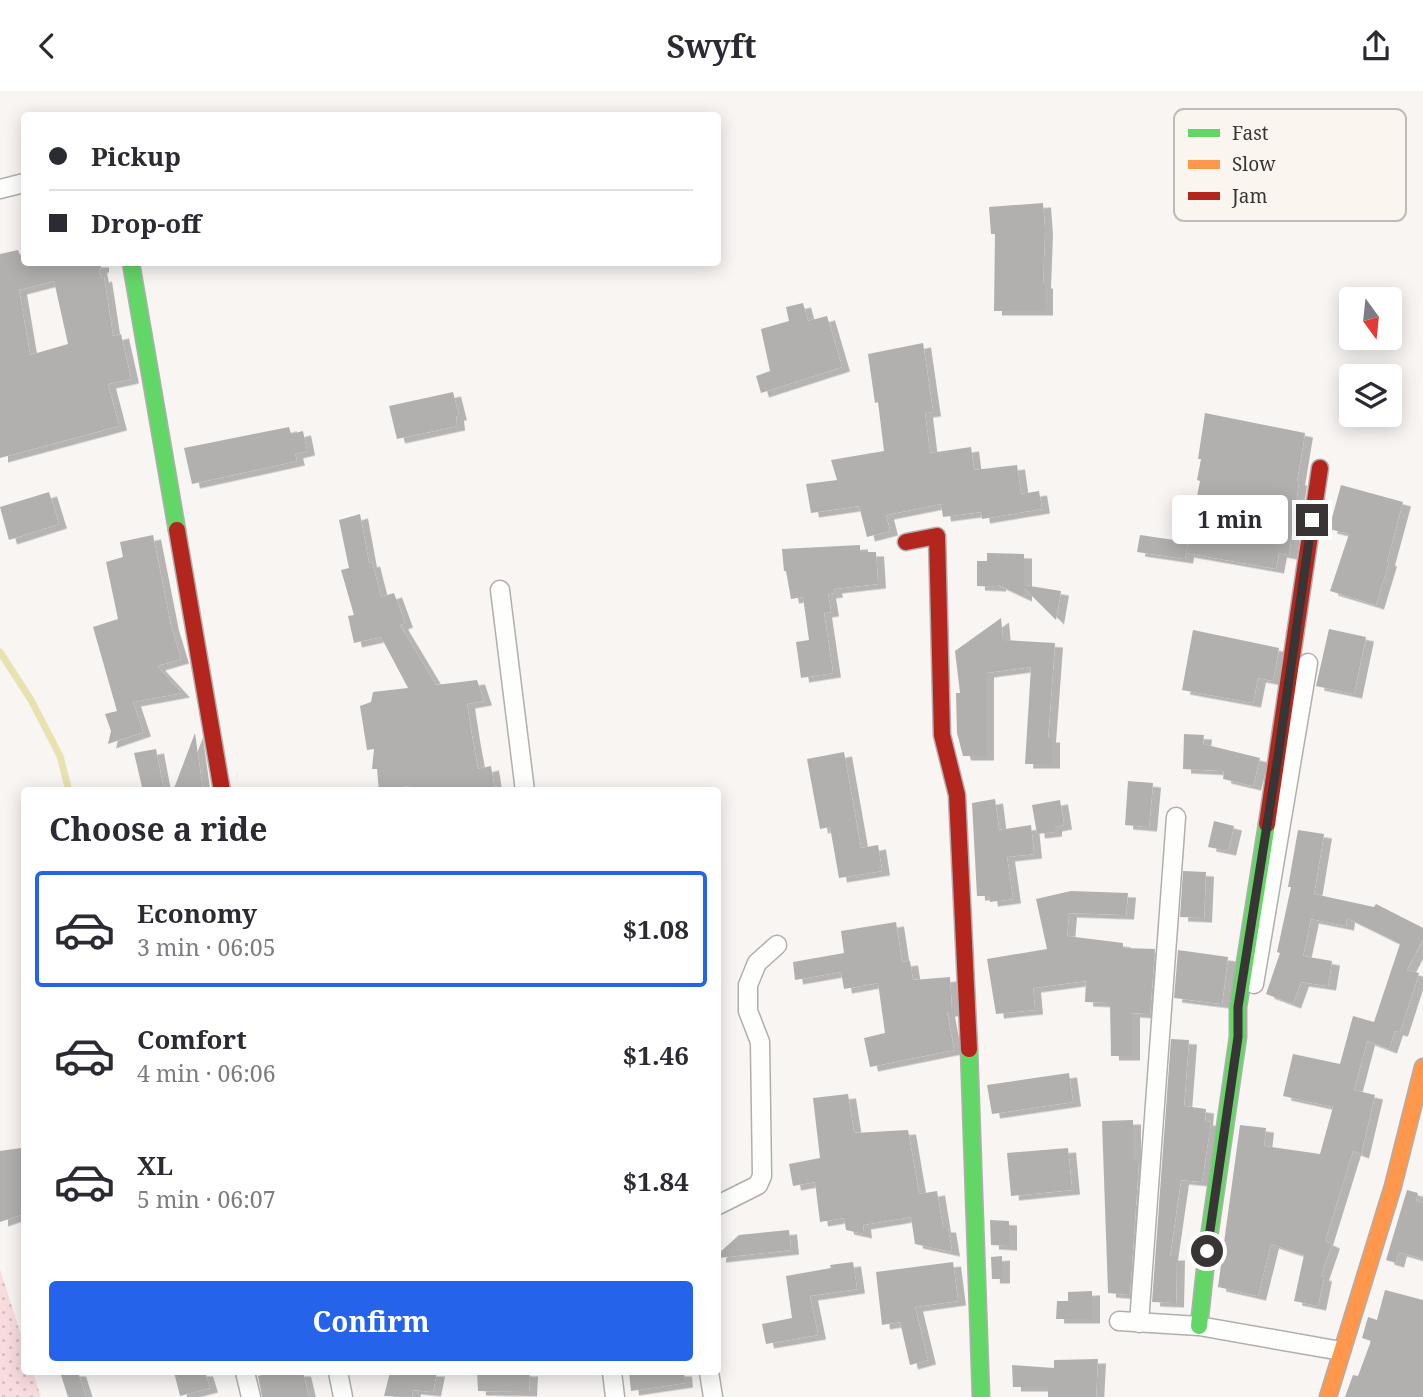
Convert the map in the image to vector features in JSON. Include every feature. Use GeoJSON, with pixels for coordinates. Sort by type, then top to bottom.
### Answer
{"type":"FeatureCollection","features":[{"type":"Feature","properties":{"kind":"street"},"geometry":{"type":"LineString","coordinates":[[0,189],[21,184]]}},
{"type":"Feature","properties":{"kind":"street"},"geometry":{"type":"LineString","coordinates":[[132,266],[221,787]]}},
{"type":"Feature","properties":{"kind":"street"},"geometry":{"type":"LineString","coordinates":[[1199,1326],[1207,1251],[1238,1037],[1238,1007],[1320,468]]}},
{"type":"Feature","properties":{"kind":"street"},"geometry":{"type":"LineString","coordinates":[[906,542],[937,536],[942,735],[957,795],[972,1117],[981,1397]]}},
{"type":"Feature","properties":{"kind":"street"},"geometry":{"type":"LineString","coordinates":[[500,590],[525,787]]}},
{"type":"Feature","properties":{"kind":"street"},"geometry":{"type":"LineString","coordinates":[[1238,1037],[1251,997],[1308,663]]}},
{"type":"Feature","properties":{"kind":"street"},"geometry":{"type":"LineString","coordinates":[[1139,1323],[1176,817]]}},
{"type":"Feature","properties":{"kind":"street"},"geometry":{"type":"LineString","coordinates":[[721,1204],[758,1185],[762,1176],[760,1042],[748,1011],[748,985],[757,963],[777,945]]}},
{"type":"Feature","properties":{"kind":"street"},"geometry":{"type":"LineString","coordinates":[[1328,1397],[1393,1186],[1423,1067]]}},
{"type":"Feature","properties":{"kind":"street"},"geometry":{"type":"LineString","coordinates":[[1119,1321],[1199,1326],[1341,1351]]}},
{"type":"Feature","properties":{"kind":"street"},"geometry":{"type":"LineString","coordinates":[[247,1375],[251,1397]]}},
{"type":"Feature","properties":{"kind":"street"},"geometry":{"type":"LineString","coordinates":[[339,1375],[343,1397]]}},
{"type":"Feature","properties":{"kind":"street"},"geometry":{"type":"LineString","coordinates":[[612,1375],[615,1397]]}},
{"type":"Feature","properties":{"kind":"street"},"geometry":{"type":"LineString","coordinates":[[709,1375],[713,1397]]}},
{"type":"Feature","properties":{"kind":"shaded area"},"geometry":{"type":"Polygon","coordinates":[[[0,1269],[21,1336],[21,1375],[34,1375],[41,1397],[0,1397],[0,1269]]]}},
{"type":"Feature","properties":{"kind":"building"},"geometry":{"type":"Polygon","coordinates":[[[1043,203],[1045,311],[994,311],[995,234],[991,234],[989,207],[1043,203]]]}},
{"type":"Feature","properties":{"kind":"building"},"geometry":{"type":"Polygon","coordinates":[[[18,250],[21,266],[101,266],[99,269],[101,278],[104,277],[113,336],[121,334],[131,379],[108,384],[119,426],[0,458],[0,254],[18,250]],[[54,281],[19,290],[30,355],[68,344],[54,281]]]}},
{"type":"Feature","properties":{"kind":"building"},"geometry":{"type":"Polygon","coordinates":[[[803,303],[808,321],[827,316],[842,367],[761,393],[756,376],[770,371],[761,329],[789,321],[786,307],[803,303]]]}},
{"type":"Feature","properties":{"kind":"building"},"geometry":{"type":"Polygon","coordinates":[[[923,343],[933,412],[925,413],[930,453],[971,447],[974,470],[1017,465],[1021,494],[1039,491],[1042,509],[982,519],[981,512],[943,517],[941,504],[886,515],[890,531],[867,537],[859,506],[811,513],[806,484],[837,480],[831,460],[884,451],[868,354],[923,343]]]}},
{"type":"Feature","properties":{"kind":"building"},"geometry":{"type":"Polygon","coordinates":[[[453,392],[459,416],[456,416],[457,426],[397,439],[389,406],[453,392]]]}},
{"type":"Feature","properties":{"kind":"building"},"geometry":{"type":"Polygon","coordinates":[[[1205,413],[1305,433],[1289,555],[1279,553],[1276,569],[1186,553],[1200,481],[1197,480],[1201,459],[1198,459],[1205,413]]]}},
{"type":"Feature","properties":{"kind":"building"},"geometry":{"type":"Polygon","coordinates":[[[289,427],[291,434],[303,431],[307,451],[295,454],[297,461],[192,484],[184,448],[289,427]]]}},
{"type":"Feature","properties":{"kind":"building"},"geometry":{"type":"Polygon","coordinates":[[[1341,485],[1403,502],[1376,605],[1330,591],[1349,534],[1329,529],[1341,485]]]}},
{"type":"Feature","properties":{"kind":"building"},"geometry":{"type":"Polygon","coordinates":[[[49,492],[59,524],[9,540],[0,507],[49,492]]]}},
{"type":"Feature","properties":{"kind":"building"},"geometry":{"type":"Polygon","coordinates":[[[360,514],[369,563],[372,562],[381,597],[394,593],[405,623],[400,625],[436,685],[477,680],[484,701],[467,704],[472,736],[478,769],[491,766],[494,787],[379,787],[377,769],[372,769],[374,749],[367,750],[360,706],[371,702],[373,692],[408,688],[381,637],[354,643],[348,616],[354,615],[341,570],[349,568],[339,520],[360,514]]]}},
{"type":"Feature","properties":{"kind":"building"},"geometry":{"type":"Polygon","coordinates":[[[153,535],[171,626],[181,659],[157,666],[182,693],[133,702],[143,732],[108,744],[111,731],[105,714],[117,711],[93,627],[118,619],[106,562],[123,557],[120,542],[153,535]]]}},
{"type":"Feature","properties":{"kind":"building"},"geometry":{"type":"Polygon","coordinates":[[[1140,535],[1188,542],[1185,559],[1137,552],[1140,535]]]}},
{"type":"Feature","properties":{"kind":"building"},"geometry":{"type":"Polygon","coordinates":[[[860,545],[860,552],[876,552],[878,584],[834,589],[835,593],[828,594],[831,612],[824,613],[833,673],[801,678],[796,642],[809,640],[803,597],[791,599],[782,549],[860,545]]]}},
{"type":"Feature","properties":{"kind":"building"},"geometry":{"type":"Polygon","coordinates":[[[987,553],[1024,554],[1024,585],[1061,591],[1056,620],[1024,588],[1024,597],[998,585],[977,586],[977,561],[987,561],[987,553]]]}},
{"type":"Feature","properties":{"kind":"building"},"geometry":{"type":"Polygon","coordinates":[[[1001,618],[1003,640],[1055,643],[1048,738],[1052,738],[1052,764],[1025,764],[1031,667],[986,673],[986,756],[963,756],[957,733],[956,693],[960,693],[955,651],[1001,618]]]}},
{"type":"Feature","properties":{"kind":"building"},"geometry":{"type":"Polygon","coordinates":[[[1329,629],[1366,637],[1354,694],[1316,686],[1329,629]]]}},
{"type":"Feature","properties":{"kind":"building"},"geometry":{"type":"Polygon","coordinates":[[[1193,630],[1279,648],[1273,681],[1258,678],[1253,703],[1182,690],[1193,630]]]}},
{"type":"Feature","properties":{"kind":"building"},"geometry":{"type":"Polygon","coordinates":[[[195,733],[202,787],[175,787],[195,733]]]}},
{"type":"Feature","properties":{"kind":"building"},"geometry":{"type":"Polygon","coordinates":[[[1184,734],[1204,735],[1203,744],[1260,758],[1253,786],[1223,779],[1224,771],[1183,769],[1184,734]]]}},
{"type":"Feature","properties":{"kind":"building"},"geometry":{"type":"Polygon","coordinates":[[[156,749],[163,787],[142,787],[134,753],[156,749]]]}},
{"type":"Feature","properties":{"kind":"building"},"geometry":{"type":"Polygon","coordinates":[[[844,752],[861,848],[878,845],[882,871],[839,878],[830,827],[820,829],[807,759],[844,752]]]}},
{"type":"Feature","properties":{"kind":"building"},"geometry":{"type":"Polygon","coordinates":[[[1128,781],[1153,783],[1149,827],[1125,825],[1128,781]]]}},
{"type":"Feature","properties":{"kind":"building"},"geometry":{"type":"Polygon","coordinates":[[[995,799],[999,830],[1031,825],[1034,854],[1007,857],[1013,899],[990,902],[989,896],[977,896],[972,803],[995,799]]]}},
{"type":"Feature","properties":{"kind":"building"},"geometry":{"type":"Polygon","coordinates":[[[1060,800],[1064,825],[1054,827],[1054,832],[1037,834],[1032,805],[1060,800]]]}},
{"type":"Feature","properties":{"kind":"building"},"geometry":{"type":"Polygon","coordinates":[[[1214,821],[1234,826],[1228,851],[1208,847],[1214,821]]]}},
{"type":"Feature","properties":{"kind":"building"},"geometry":{"type":"Polygon","coordinates":[[[1298,830],[1324,834],[1314,894],[1374,907],[1376,904],[1423,928],[1423,939],[1407,970],[1419,973],[1400,1032],[1395,1031],[1389,1049],[1367,1041],[1354,1090],[1375,1095],[1361,1154],[1353,1151],[1325,1241],[1332,1244],[1321,1276],[1324,1277],[1318,1306],[1294,1301],[1304,1255],[1271,1244],[1258,1296],[1218,1287],[1240,1125],[1266,1128],[1264,1146],[1320,1154],[1333,1107],[1283,1096],[1293,1054],[1340,1064],[1353,1016],[1374,1022],[1400,944],[1347,918],[1346,926],[1311,919],[1303,956],[1332,961],[1328,986],[1301,982],[1293,1004],[1266,994],[1280,953],[1277,952],[1291,887],[1288,887],[1298,830]]]}},
{"type":"Feature","properties":{"kind":"building"},"geometry":{"type":"Polygon","coordinates":[[[1183,871],[1206,872],[1204,918],[1180,917],[1183,871]]]}},
{"type":"Feature","properties":{"kind":"building"},"geometry":{"type":"Polygon","coordinates":[[[1071,891],[1128,893],[1126,915],[1069,913],[1067,936],[1123,943],[1123,948],[1155,949],[1150,1014],[1132,1013],[1132,1056],[1111,1056],[1110,1003],[1085,1002],[1086,981],[1033,988],[1035,1010],[996,1014],[987,959],[1047,949],[1036,899],[1071,891]]]}},
{"type":"Feature","properties":{"kind":"building"},"geometry":{"type":"Polygon","coordinates":[[[896,922],[902,962],[910,961],[913,980],[950,977],[952,1012],[947,1012],[954,1050],[870,1067],[864,1038],[885,1033],[878,983],[844,989],[841,972],[795,980],[793,962],[844,953],[841,931],[896,922]]]}},
{"type":"Feature","properties":{"kind":"building"},"geometry":{"type":"Polygon","coordinates":[[[1178,950],[1228,957],[1222,1004],[1174,998],[1178,950]]]}},
{"type":"Feature","properties":{"kind":"building"},"geometry":{"type":"Polygon","coordinates":[[[1171,1039],[1189,1040],[1184,1106],[1206,1109],[1205,1121],[1211,1122],[1202,1182],[1181,1180],[1170,1256],[1177,1256],[1176,1303],[1152,1302],[1171,1039]]]}},
{"type":"Feature","properties":{"kind":"building"},"geometry":{"type":"Polygon","coordinates":[[[1069,1073],[1073,1102],[992,1114],[987,1085],[1069,1073]]]}},
{"type":"Feature","properties":{"kind":"building"},"geometry":{"type":"Polygon","coordinates":[[[848,1094],[854,1133],[908,1130],[919,1194],[937,1191],[943,1228],[948,1228],[952,1252],[915,1244],[911,1217],[863,1225],[864,1234],[846,1230],[844,1218],[820,1222],[815,1182],[793,1186],[789,1164],[820,1158],[813,1098],[848,1094]]]}},
{"type":"Feature","properties":{"kind":"building"},"geometry":{"type":"Polygon","coordinates":[[[1133,1120],[1133,1161],[1139,1161],[1130,1295],[1108,1293],[1102,1121],[1133,1120]]]}},
{"type":"Feature","properties":{"kind":"building"},"geometry":{"type":"Polygon","coordinates":[[[21,1148],[21,1215],[0,1222],[0,1151],[21,1148]]]}},
{"type":"Feature","properties":{"kind":"building"},"geometry":{"type":"Polygon","coordinates":[[[1068,1148],[1072,1190],[1011,1196],[1007,1153],[1068,1148]]]}},
{"type":"Feature","properties":{"kind":"building"},"geometry":{"type":"Polygon","coordinates":[[[1407,1190],[1418,1193],[1416,1201],[1423,1203],[1423,1259],[1399,1252],[1396,1263],[1386,1260],[1407,1190]]]}},
{"type":"Feature","properties":{"kind":"building"},"geometry":{"type":"Polygon","coordinates":[[[990,1220],[1009,1221],[1009,1246],[991,1245],[990,1220]]]}},
{"type":"Feature","properties":{"kind":"building"},"geometry":{"type":"Polygon","coordinates":[[[789,1230],[791,1250],[721,1258],[721,1251],[739,1235],[789,1230]]]}},
{"type":"Feature","properties":{"kind":"building"},"geometry":{"type":"Polygon","coordinates":[[[1002,1256],[1002,1279],[992,1279],[991,1257],[1002,1256]]]}},
{"type":"Feature","properties":{"kind":"building"},"geometry":{"type":"Polygon","coordinates":[[[853,1262],[857,1289],[810,1296],[818,1335],[766,1344],[762,1324],[792,1318],[786,1276],[853,1262]]]}},
{"type":"Feature","properties":{"kind":"building"},"geometry":{"type":"Polygon","coordinates":[[[953,1262],[958,1301],[915,1307],[928,1360],[910,1365],[900,1322],[882,1325],[876,1272],[953,1262]]]}},
{"type":"Feature","properties":{"kind":"building"},"geometry":{"type":"Polygon","coordinates":[[[1385,1290],[1423,1300],[1423,1397],[1345,1397],[1353,1375],[1358,1376],[1371,1341],[1362,1338],[1368,1317],[1377,1320],[1385,1290]]]}},
{"type":"Feature","properties":{"kind":"building"},"geometry":{"type":"Polygon","coordinates":[[[1092,1291],[1092,1319],[1056,1319],[1057,1301],[1068,1301],[1068,1292],[1092,1291]]]}},
{"type":"Feature","properties":{"kind":"building"},"geometry":{"type":"Polygon","coordinates":[[[1098,1359],[1096,1397],[1048,1397],[1048,1387],[1013,1387],[1012,1365],[1054,1368],[1054,1360],[1098,1359]]]}},
{"type":"Feature","properties":{"kind":"building"},"geometry":{"type":"Polygon","coordinates":[[[61,1375],[79,1375],[86,1397],[68,1397],[61,1375]]]}},
{"type":"Feature","properties":{"kind":"building"},"geometry":{"type":"Polygon","coordinates":[[[175,1375],[206,1375],[210,1388],[180,1396],[175,1375]]]}},
{"type":"Feature","properties":{"kind":"building"},"geometry":{"type":"Polygon","coordinates":[[[304,1375],[309,1397],[262,1397],[258,1376],[304,1375]]]}},
{"type":"Feature","properties":{"kind":"building"},"geometry":{"type":"Polygon","coordinates":[[[389,1375],[436,1375],[433,1392],[413,1390],[412,1397],[384,1396],[389,1375]]]}},
{"type":"Feature","properties":{"kind":"building"},"geometry":{"type":"Polygon","coordinates":[[[477,1375],[530,1375],[529,1392],[478,1391],[477,1375]]]}},
{"type":"Feature","properties":{"kind":"building"},"geometry":{"type":"Polygon","coordinates":[[[629,1375],[684,1375],[685,1383],[631,1391],[629,1375]]]}},
{"type":"Feature","properties":{"kind":"waterway"},"geometry":{"type":"LineString","coordinates":[[0,652],[31,700],[60,756],[68,787]]}},
{"type":"Feature","properties":{"kind":"traffic: fast"},"geometry":{"type":"LineString","coordinates":[[132,266],[177,530]]}},
{"type":"Feature","properties":{"kind":"traffic: fast"},"geometry":{"type":"LineString","coordinates":[[1199,1326],[1207,1251],[1238,1037],[1238,1007],[1267,824]]}},
{"type":"Feature","properties":{"kind":"traffic: fast"},"geometry":{"type":"LineString","coordinates":[[969,1049],[981,1397]]}},
{"type":"Feature","properties":{"kind":"traffic: slow"},"geometry":{"type":"LineString","coordinates":[[1328,1397],[1393,1186],[1423,1067]]}},
{"type":"Feature","properties":{"kind":"traffic: jam"},"geometry":{"type":"LineString","coordinates":[[1267,824],[1320,468]]}},
{"type":"Feature","properties":{"kind":"traffic: jam"},"geometry":{"type":"LineString","coordinates":[[177,530],[221,787]]}},
{"type":"Feature","properties":{"kind":"traffic: jam"},"geometry":{"type":"LineString","coordinates":[[906,542],[937,536],[942,735],[957,795],[969,1049]]}},
{"type":"Feature","properties":{"kind":"route"},"geometry":{"type":"LineString","coordinates":[[1207,1251],[1238,1037],[1238,1007],[1312,520]]}}]}
